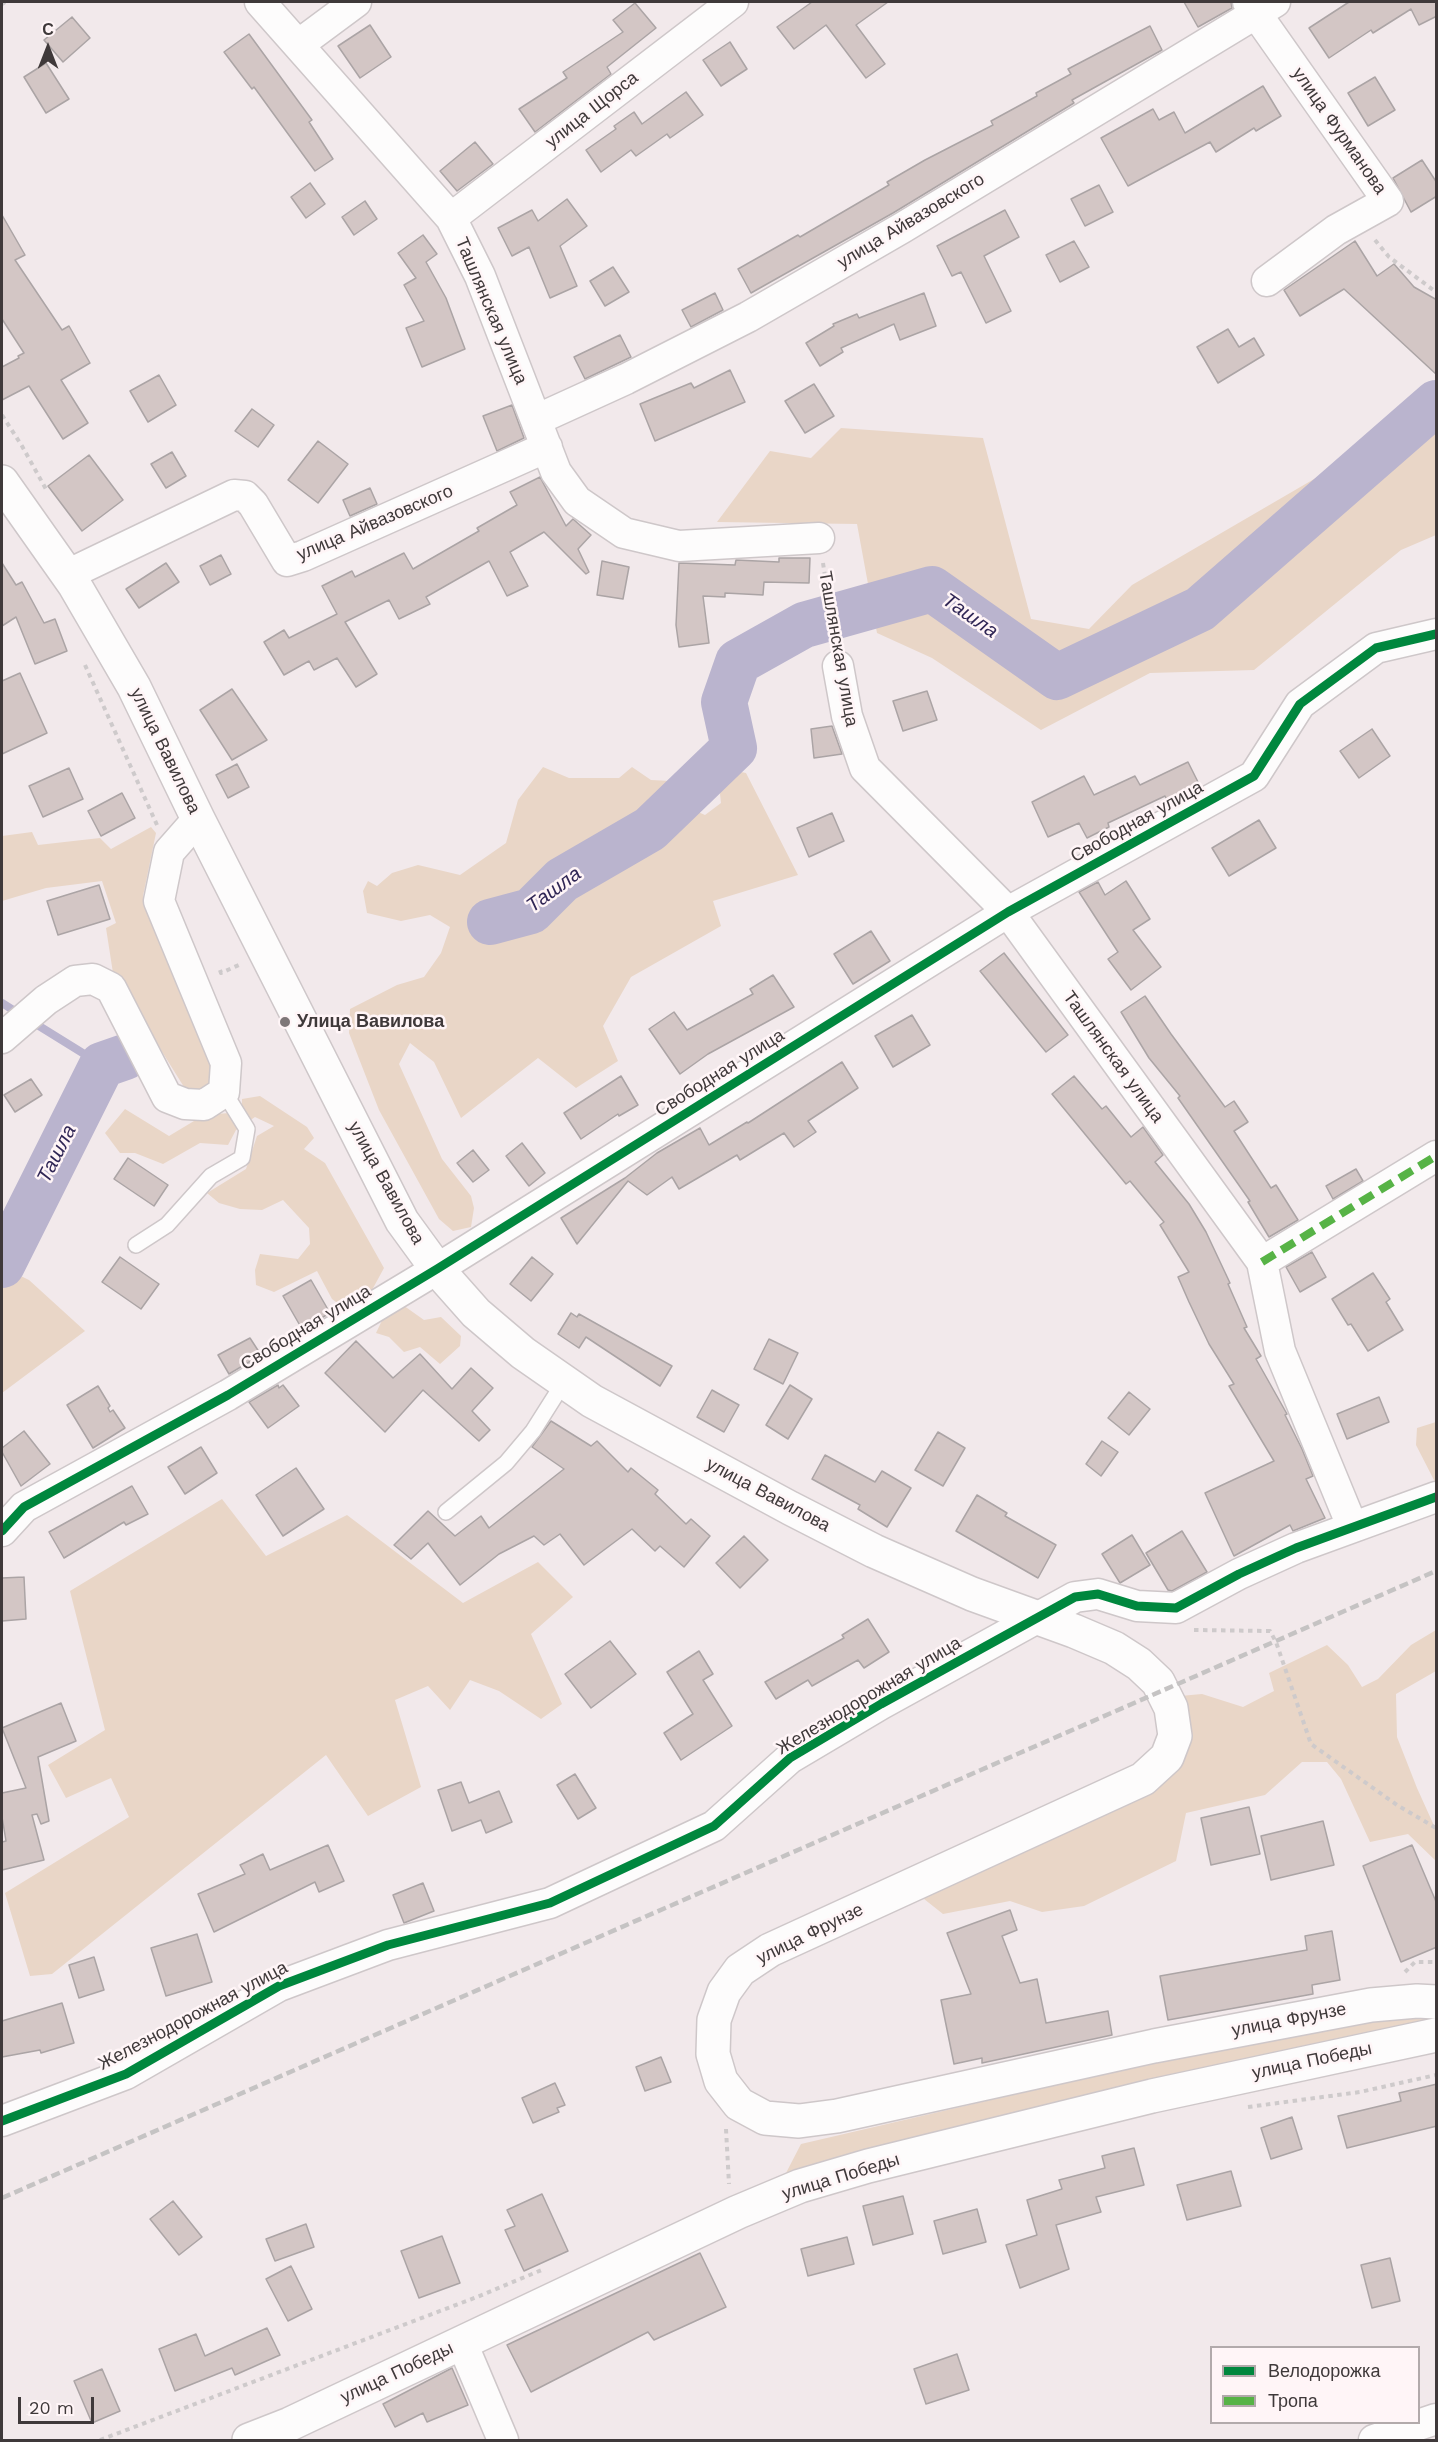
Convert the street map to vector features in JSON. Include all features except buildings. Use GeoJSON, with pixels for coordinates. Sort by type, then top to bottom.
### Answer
{"type":"FeatureCollection","features":[{"type":"Feature","properties":{"kind":"main road","name":"улица Вавилова"},"geometry":{"type":"LineString","coordinates":[[2,482],[67,575],[134,687],[198,819],[402,1221],[437,1269],[476,1313],[523,1353],[592,1401],[874,1551],[972,1594],[1038,1618]]}},
{"type":"Feature","properties":{"kind":"main road","name":"улица Фрунзе"},"geometry":{"type":"LineString","coordinates":[[1038,1618],[1114,1648],[1139,1664],[1158,1682],[1171,1708],[1175,1736],[1167,1757],[1143,1779],[770,1950],[740,1970],[724,1992],[714,2020],[713,2054],[721,2081],[739,2104],[765,2118],[799,2121],[837,2116],[1165,2044],[1371,2005],[1417,2001],[1437,2002]]}},
{"type":"Feature","properties":{"kind":"main road","name":"улица Победы"},"geometry":{"type":"LineString","coordinates":[[249,2440],[290,2424],[738,2212],[800,2186],[868,2166],[1152,2096],[1437,2035]]}},
{"type":"Feature","properties":{"kind":"street","name":"Ташлянская улица"},"geometry":{"type":"LineString","coordinates":[[260,2],[451,218],[480,276],[556,472],[577,501],[624,533],[679,546],[819,538]]}},
{"type":"Feature","properties":{"kind":"street"},"geometry":{"type":"LineString","coordinates":[[298,45],[356,2]]}},
{"type":"Feature","properties":{"kind":"street","name":"улица Щорса"},"geometry":{"type":"LineString","coordinates":[[451,218],[733,2]]}},
{"type":"Feature","properties":{"kind":"street","name":"улица Фурманова"},"geometry":{"type":"LineString","coordinates":[[1259,5],[1388,201],[1336,230],[1267,281]]}},
{"type":"Feature","properties":{"kind":"street","name":"улица Айвазовского"},"geometry":{"type":"LineString","coordinates":[[67,575],[234,495],[245,496],[253,504],[287,561],[303,556],[542,434],[626,379],[748,317],[902,228],[1259,5]]}},
{"type":"Feature","properties":{"kind":"street","name":"Свободная улица"},"geometry":{"type":"LineString","coordinates":[[2,1531],[24,1507],[228,1395],[437,1269],[1008,912],[1254,776],[1300,704],[1376,648],[1437,634]]}},
{"type":"Feature","properties":{"kind":"street","name":"Ташлянская улица"},"geometry":{"type":"LineString","coordinates":[[838,666],[847,716],[865,768],[1008,912],[1262,1262],[1280,1351],[1352,1526]]}},
{"type":"Feature","properties":{"kind":"street"},"geometry":{"type":"LineString","coordinates":[[6,1034],[46,1000],[75,981],[93,979],[111,988],[167,1097],[185,1104],[204,1105],[224,1092],[226,1063],[159,901],[170,852],[198,819]]}},
{"type":"Feature","properties":{"kind":"street"},"geometry":{"type":"LineString","coordinates":[[1262,1262],[1437,1156]]}},
{"type":"Feature","properties":{"kind":"street","name":"Железнодорожная улица"},"geometry":{"type":"LineString","coordinates":[[2,2121],[126,2074],[279,1986],[388,1945],[550,1903],[714,1826],[790,1758],[881,1704],[1075,1597],[1098,1594],[1137,1606],[1176,1608],[1239,1574],[1352,1526],[1437,1497]]}},
{"type":"Feature","properties":{"kind":"street"},"geometry":{"type":"LineString","coordinates":[[462,2343],[503,2440]]}},
{"type":"Feature","properties":{"kind":"street"},"geometry":{"type":"LineString","coordinates":[[1374,2440],[1437,2419]]}},
{"type":"Feature","properties":{"kind":"lane"},"geometry":{"type":"LineString","coordinates":[[136,1245],[167,1225],[211,1176],[242,1158],[247,1129],[224,1092]]}},
{"type":"Feature","properties":{"kind":"lane"},"geometry":{"type":"LineString","coordinates":[[446,1512],[506,1463],[533,1431],[564,1382]]}},
{"type":"Feature","properties":{"kind":"path"},"geometry":{"type":"LineString","coordinates":[[1361,216],[1376,243],[1389,257],[1437,292]]}},
{"type":"Feature","properties":{"kind":"path"},"geometry":{"type":"LineString","coordinates":[[84,664],[170,852]]}},
{"type":"Feature","properties":{"kind":"path"},"geometry":{"type":"LineString","coordinates":[[217,963],[221,973],[265,952]]}},
{"type":"Feature","properties":{"kind":"path"},"geometry":{"type":"LineString","coordinates":[[1161,1607],[1189,1630],[1270,1631],[1276,1642],[1311,1744],[1397,1805],[1437,1828]]}},
{"type":"Feature","properties":{"kind":"path"},"geometry":{"type":"LineString","coordinates":[[1243,2108],[1360,2092],[1437,2074]]}},
{"type":"Feature","properties":{"kind":"shaded area"},"geometry":{"type":"Polygon","coordinates":[[[1436,408],[1436,535],[1401,550],[1254,670],[1150,673],[1041,730],[932,658],[877,633],[857,524],[717,522],[770,451],[811,458],[841,428],[983,438],[1031,619],[1089,629],[1132,585],[1436,408]]]}},
{"type":"Feature","properties":{"kind":"shaded area"},"geometry":{"type":"Polygon","coordinates":[[[543,767],[569,778],[619,778],[632,767],[651,780],[671,781],[682,805],[705,815],[721,803],[717,767],[746,773],[798,875],[713,901],[721,926],[631,977],[603,1026],[618,1061],[576,1088],[538,1058],[461,1118],[434,1062],[410,1043],[399,1064],[442,1159],[471,1196],[474,1208],[471,1227],[453,1231],[439,1219],[379,1110],[349,1033],[350,1009],[397,985],[424,977],[441,953],[450,927],[430,915],[401,921],[367,913],[363,891],[368,881],[377,886],[392,873],[418,865],[460,875],[506,843],[518,800],[543,767]]]}},
{"type":"Feature","properties":{"kind":"shaded area"},"geometry":{"type":"Polygon","coordinates":[[[151,827],[156,833],[143,896],[210,1043],[212,1085],[199,1092],[184,1087],[113,973],[106,928],[116,923],[102,881],[46,888],[2,901],[2,836],[32,832],[38,845],[100,838],[111,849],[151,827]]]}},
{"type":"Feature","properties":{"kind":"shaded area"},"geometry":{"type":"Polygon","coordinates":[[[260,1096],[307,1127],[314,1138],[304,1149],[325,1163],[384,1268],[372,1290],[340,1305],[332,1299],[317,1271],[274,1292],[256,1285],[255,1270],[260,1254],[298,1259],[310,1244],[309,1228],[283,1200],[262,1210],[240,1209],[219,1203],[207,1193],[246,1169],[257,1136],[274,1126],[255,1117],[236,1130],[228,1145],[200,1143],[163,1164],[135,1153],[120,1153],[105,1133],[125,1109],[169,1136],[204,1115],[242,1112],[242,1099],[260,1096]]]}},
{"type":"Feature","properties":{"kind":"shaded area"},"geometry":{"type":"Polygon","coordinates":[[[2,1267],[29,1280],[85,1331],[2,1393],[2,1267]]]}},
{"type":"Feature","properties":{"kind":"shaded area"},"geometry":{"type":"Polygon","coordinates":[[[400,1303],[424,1320],[441,1317],[461,1336],[460,1346],[440,1364],[420,1347],[404,1352],[389,1337],[376,1333],[387,1310],[400,1303]]]}},
{"type":"Feature","properties":{"kind":"shaded area"},"geometry":{"type":"Polygon","coordinates":[[[1436,1422],[1436,1484],[1416,1445],[1417,1428],[1436,1422]]]}},
{"type":"Feature","properties":{"kind":"shaded area"},"geometry":{"type":"Polygon","coordinates":[[[222,1499],[266,1556],[347,1515],[463,1603],[538,1562],[573,1597],[531,1634],[562,1704],[541,1719],[499,1691],[470,1680],[450,1710],[428,1686],[395,1700],[421,1787],[368,1816],[326,1755],[52,1974],[30,1976],[5,1893],[129,1817],[111,1778],[66,1798],[48,1765],[105,1730],[70,1591],[222,1499]]]}},
{"type":"Feature","properties":{"kind":"shaded area"},"geometry":{"type":"Polygon","coordinates":[[[1436,1630],[1436,1671],[1396,1694],[1397,1737],[1436,1830],[1436,1861],[1408,1834],[1370,1842],[1341,1779],[1327,1762],[1302,1762],[1265,1795],[1186,1813],[1176,1861],[1084,1906],[1042,1912],[1010,1901],[943,1914],[919,1895],[1148,1784],[1180,1696],[1202,1694],[1243,1707],[1274,1691],[1269,1673],[1327,1645],[1348,1665],[1362,1687],[1378,1679],[1411,1645],[1436,1630]]]}},
{"type":"Feature","properties":{"kind":"shaded area"},"geometry":{"type":"Polygon","coordinates":[[[1428,2015],[1430,2023],[1151,2084],[786,2173],[801,2144],[1158,2061],[1365,2020],[1428,2015]]]}},
{"type":"Feature","properties":{"kind":"waterway","name":"Ташла"},"geometry":{"type":"LineString","coordinates":[[490,922],[531,911],[562,880],[650,829],[734,748],[724,702],[738,662],[804,625],[932,589],[1057,677],[1200,609],[1436,403]]}},
{"type":"Feature","properties":{"kind":"waterway"},"geometry":{"type":"LineString","coordinates":[[2,1003],[21,1015]]}},
{"type":"Feature","properties":{"kind":"waterway"},"geometry":{"type":"LineString","coordinates":[[31,1021],[102,1065]]}},
{"type":"Feature","properties":{"kind":"waterway","name":"Ташла"},"geometry":{"type":"LineString","coordinates":[[2,1265],[102,1065],[125,1057]]}},
{"type":"Feature","properties":{"kind":"railway"},"geometry":{"type":"LineString","coordinates":[[2,2198],[1436,1571]]}},
{"type":"Feature","properties":{"kind":"marked path"},"geometry":{"type":"LineString","coordinates":[[1262,1262],[1436,1156]]}},
{"type":"Feature","properties":{"kind":"cycle path"},"geometry":{"type":"LineString","coordinates":[[2,1531],[24,1507],[228,1395],[437,1269],[1008,912],[1254,776],[1300,704],[1376,648],[1436,634]]}},
{"type":"Feature","properties":{"kind":"cycle path"},"geometry":{"type":"LineString","coordinates":[[2,2121],[126,2074],[279,1986],[388,1945],[550,1903],[714,1826],[790,1758],[881,1704],[1075,1597],[1098,1594],[1137,1606],[1176,1608],[1239,1574],[1296,1548],[1436,1497]]}},
{"type":"Feature","properties":{"kind":"place","name":"Улица Вавилова"},"geometry":{"type":"Point","coordinates":[285,1022]}}]}
